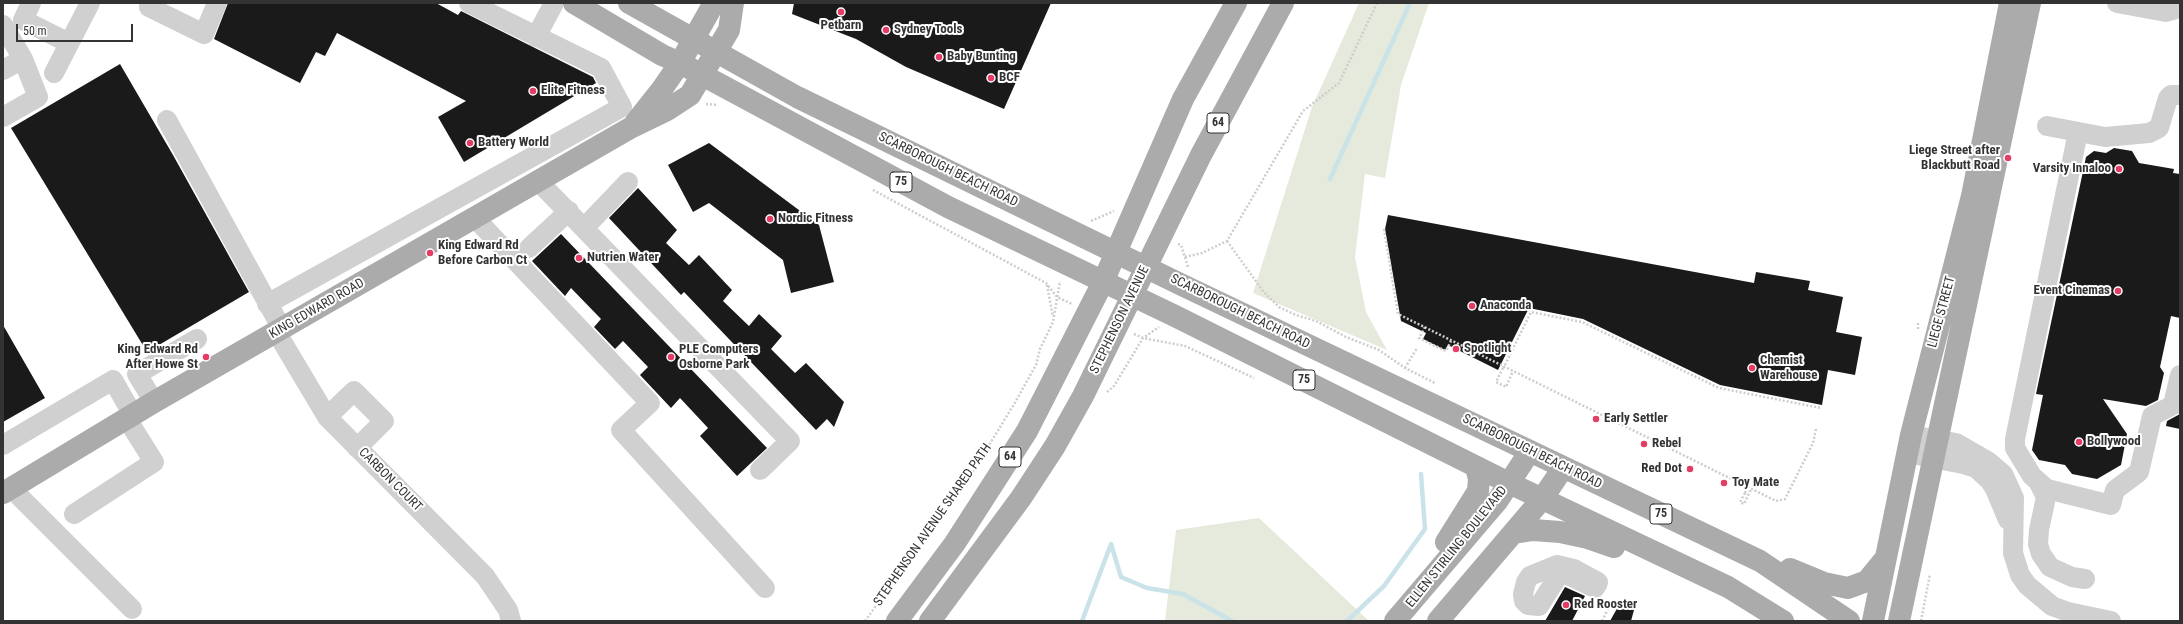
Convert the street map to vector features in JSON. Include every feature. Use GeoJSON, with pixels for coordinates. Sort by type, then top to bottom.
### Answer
{"type":"FeatureCollection","features":[{"type":"Feature","properties":{"kind":"main road","name":"75"},"geometry":{"type":"LineString","coordinates":[[574,3],[662,56],[680,63],[703,75],[948,207],[1104,282],[1476,467],[1728,587],[1783,621]]}},
{"type":"Feature","properties":{"kind":"main road","name":"SCARBOROUGH BEACH ROAD"},"geometry":{"type":"LineString","coordinates":[[629,3],[798,97],[1145,266],[1530,450],[1563,468],[1760,561],[1849,621]]}},
{"type":"Feature","properties":{"kind":"main road","name":"KING EDWARD ROAD"},"geometry":{"type":"LineString","coordinates":[[632,127],[680,63],[714,3]]}},
{"type":"Feature","properties":{"kind":"main road","name":"KING EDWARD ROAD"},"geometry":{"type":"LineString","coordinates":[[7,491],[154,402],[539,182],[632,127],[667,110],[690,95],[730,30],[733,3]]}},
{"type":"Feature","properties":{"kind":"main road","name":"64"},"geometry":{"type":"LineString","coordinates":[[897,621],[955,543],[1027,431],[1104,282],[1183,99],[1236,3]]}},
{"type":"Feature","properties":{"kind":"main road","name":"STEPHENSON AVENUE"},"geometry":{"type":"LineString","coordinates":[[930,621],[1021,498],[1055,446],[1083,396],[1145,266],[1201,155],[1283,3]]}},
{"type":"Feature","properties":{"kind":"main road","name":"LIEGE STREET"},"geometry":{"type":"LineString","coordinates":[[1873,621],[1909,444],[1972,196],[2010,3]]}},
{"type":"Feature","properties":{"kind":"main road","name":"LIEGE STREET"},"geometry":{"type":"LineString","coordinates":[[1899,621],[2030,3]]}},
{"type":"Feature","properties":{"kind":"main road","name":"ELLEN STIRLING BOULEVARD"},"geometry":{"type":"LineString","coordinates":[[1403,618],[1493,505],[1530,450]]}},
{"type":"Feature","properties":{"kind":"main road"},"geometry":{"type":"LineString","coordinates":[[1403,618],[1420,576],[1459,524],[1478,491],[1479,479],[1476,467]]}},
{"type":"Feature","properties":{"kind":"main road"},"geometry":{"type":"LineString","coordinates":[[1438,621],[1542,499],[1563,468]]}},
{"type":"Feature","properties":{"kind":"main road"},"geometry":{"type":"LineString","coordinates":[[1514,533],[1533,530],[1588,538],[1657,563],[1689,569]]}},
{"type":"Feature","properties":{"kind":"main road"},"geometry":{"type":"LineString","coordinates":[[1760,561],[1778,564],[1824,583],[1848,588],[1866,581],[1886,558]]}},
{"type":"Feature","properties":{"kind":"street"},"geometry":{"type":"LineString","coordinates":[[31,3],[22,20],[69,43]]}},
{"type":"Feature","properties":{"kind":"street"},"geometry":{"type":"LineString","coordinates":[[54,73],[90,3]]}},
{"type":"Feature","properties":{"kind":"street"},"geometry":{"type":"LineString","coordinates":[[151,3],[149,6],[204,34],[217,3]]}},
{"type":"Feature","properties":{"kind":"street"},"geometry":{"type":"LineString","coordinates":[[267,304],[622,107],[601,68],[468,3]]}},
{"type":"Feature","properties":{"kind":"street"},"geometry":{"type":"LineString","coordinates":[[536,36],[554,3]]}},
{"type":"Feature","properties":{"kind":"street"},"geometry":{"type":"LineString","coordinates":[[2117,3],[2153,6],[2170,12],[2180,8]]}},
{"type":"Feature","properties":{"kind":"street"},"geometry":{"type":"LineString","coordinates":[[3,25],[23,59],[38,97],[3,117]]}},
{"type":"Feature","properties":{"kind":"street"},"geometry":{"type":"LineString","coordinates":[[3,70],[23,59]]}},
{"type":"Feature","properties":{"kind":"street"},"geometry":{"type":"LineString","coordinates":[[2047,126],[2114,138],[2155,132],[2162,122],[2168,98],[2171,95],[2180,95]]}},
{"type":"Feature","properties":{"kind":"street","name":"CARBON COURT"},"geometry":{"type":"LineString","coordinates":[[168,120],[267,304],[279,331],[327,417],[486,576],[508,610],[511,621]]}},
{"type":"Feature","properties":{"kind":"street"},"geometry":{"type":"LineString","coordinates":[[2078,132],[2014,444],[2032,476],[2047,489],[2057,493],[2111,505],[2115,490],[2139,472],[2152,416],[2176,403],[2180,375]]}},
{"type":"Feature","properties":{"kind":"street"},"geometry":{"type":"LineString","coordinates":[[539,182],[585,227],[790,441],[760,470]]}},
{"type":"Feature","properties":{"kind":"street"},"geometry":{"type":"LineString","coordinates":[[585,227],[628,182]]}},
{"type":"Feature","properties":{"kind":"street"},"geometry":{"type":"LineString","coordinates":[[529,248],[569,211]]}},
{"type":"Feature","properties":{"kind":"street"},"geometry":{"type":"LineString","coordinates":[[475,218],[650,403],[621,430],[764,588]]}},
{"type":"Feature","properties":{"kind":"street"},"geometry":{"type":"LineString","coordinates":[[154,402],[137,374],[197,339]]}},
{"type":"Feature","properties":{"kind":"street"},"geometry":{"type":"LineString","coordinates":[[3,446],[113,380],[130,417],[154,462],[74,514]]}},
{"type":"Feature","properties":{"kind":"street"},"geometry":{"type":"LineString","coordinates":[[327,417],[354,391],[384,421],[357,448]]}},
{"type":"Feature","properties":{"kind":"street"},"geometry":{"type":"LineString","coordinates":[[1909,444],[1936,449],[1956,443],[1989,462],[2003,474],[2014,498],[2012,538],[2013,553],[2020,575],[2036,595],[2052,606],[2068,612],[2111,621]]}},
{"type":"Feature","properties":{"kind":"street"},"geometry":{"type":"LineString","coordinates":[[2039,483],[2046,497],[2039,530],[2038,544],[2041,554],[2050,567],[2066,575],[2085,580]]}},
{"type":"Feature","properties":{"kind":"street"},"geometry":{"type":"LineString","coordinates":[[7,491],[132,609]]}},
{"type":"Feature","properties":{"kind":"path"},"geometry":{"type":"LineString","coordinates":[[1185,257],[1202,252],[1227,241],[1303,111],[1339,84],[1377,3]]}},
{"type":"Feature","properties":{"kind":"path"},"geometry":{"type":"LineString","coordinates":[[1384,230],[1398,314],[1776,501],[1785,499],[1813,443],[1816,429]]}},
{"type":"Feature","properties":{"kind":"path"},"geometry":{"type":"LineString","coordinates":[[1227,241],[1263,291],[1279,306],[1296,315],[1316,321],[1346,337],[1379,350],[1405,368],[1434,383]]}},
{"type":"Feature","properties":{"kind":"path"},"geometry":{"type":"LineString","coordinates":[[1046,282],[1053,322]]}},
{"type":"Feature","properties":{"kind":"path","name":"STEPHENSON AVENUE SHARED PATH"},"geometry":{"type":"LineString","coordinates":[[865,621],[967,481],[1032,372],[1040,349],[1053,322],[1057,297]]}},
{"type":"Feature","properties":{"kind":"path"},"geometry":{"type":"LineString","coordinates":[[1513,371],[1506,387],[1496,382],[1530,312],[1582,322],[1719,388],[1821,408]]}},
{"type":"Feature","properties":{"kind":"path"},"geometry":{"type":"LineString","coordinates":[[1425,327],[1419,338],[1446,352],[1451,341]]}},
{"type":"Feature","properties":{"kind":"path"},"geometry":{"type":"LineString","coordinates":[[1405,368],[1417,348]]}},
{"type":"Feature","properties":{"kind":"path"},"geometry":{"type":"LineString","coordinates":[[1748,486],[1740,502],[1744,504],[1751,489]]}},
{"type":"Feature","properties":{"kind":"path"},"geometry":{"type":"LineString","coordinates":[[1602,621],[1611,603]]}},
{"type":"Feature","properties":{"kind":"shaded area"},"geometry":{"type":"Polygon","coordinates":[[[1359,3],[1429,3],[1401,85],[1385,178],[1365,174],[1355,257],[1366,312],[1387,350],[1253,293],[1312,107],[1359,3]]]}},
{"type":"Feature","properties":{"kind":"shaded area"},"geometry":{"type":"Polygon","coordinates":[[[1259,518],[1369,621],[1165,621],[1176,530],[1259,518]]]}},
{"type":"Feature","properties":{"kind":"building"},"geometry":{"type":"Polygon","coordinates":[[[228,3],[436,3],[458,15],[461,11],[593,77],[596,83],[464,162],[438,117],[466,101],[337,33],[325,56],[316,52],[300,83],[214,39],[228,3]]]}},
{"type":"Feature","properties":{"kind":"building"},"geometry":{"type":"Polygon","coordinates":[[[794,3],[1051,3],[1004,109],[906,67],[856,39],[792,14],[794,3]]]}},
{"type":"Feature","properties":{"kind":"building"},"geometry":{"type":"Polygon","coordinates":[[[120,64],[173,155],[249,292],[147,352],[11,128],[120,64]]]}},
{"type":"Feature","properties":{"kind":"building","name":"Nordic Fitness"},"geometry":{"type":"Polygon","coordinates":[[[709,143],[819,225],[834,282],[791,293],[783,260],[709,203],[693,212],[668,165],[709,143]]]}},
{"type":"Feature","properties":{"kind":"building","name":"Event Cinemas"},"geometry":{"type":"Polygon","coordinates":[[[2114,148],[2132,151],[2139,163],[2174,169],[2173,173],[2180,174],[2180,318],[2171,316],[2160,367],[2164,373],[2158,400],[2146,406],[2103,399],[2127,434],[2121,465],[2097,479],[2072,474],[2065,465],[2039,460],[2032,450],[2043,395],[2036,394],[2086,157],[2094,151],[2106,153],[2114,148]]]}},
{"type":"Feature","properties":{"kind":"building"},"geometry":{"type":"Polygon","coordinates":[[[638,188],[677,230],[666,243],[689,265],[699,255],[732,290],[723,301],[749,326],[759,314],[782,336],[771,349],[795,373],[806,363],[844,402],[834,427],[827,419],[816,430],[684,292],[681,295],[609,218],[638,188]]]}},
{"type":"Feature","properties":{"kind":"building"},"geometry":{"type":"Polygon","coordinates":[[[1388,215],[1754,283],[1756,272],[1810,281],[1808,290],[1843,297],[1836,332],[1862,337],[1855,375],[1828,370],[1822,405],[1720,385],[1583,319],[1529,308],[1498,370],[1448,345],[1445,350],[1423,339],[1426,333],[1401,321],[1385,229],[1388,215]]]}},
{"type":"Feature","properties":{"kind":"building"},"geometry":{"type":"Polygon","coordinates":[[[561,234],[767,448],[737,476],[700,436],[708,428],[680,398],[671,408],[640,375],[648,367],[623,341],[615,349],[594,327],[601,319],[571,288],[565,296],[532,261],[561,234]]]}},
{"type":"Feature","properties":{"kind":"building"},"geometry":{"type":"Polygon","coordinates":[[[3,325],[45,398],[3,422],[3,325]]]}},
{"type":"Feature","properties":{"kind":"building"},"geometry":{"type":"Polygon","coordinates":[[[2180,414],[2180,429],[2166,426],[2167,421],[2180,414]]]}},
{"type":"Feature","properties":{"kind":"building","name":"Red Rooster"},"geometry":{"type":"Polygon","coordinates":[[[1565,587],[1585,596],[1572,621],[1545,621],[1565,587]]]}},
{"type":"Feature","properties":{"kind":"building"},"geometry":{"type":"Polygon","coordinates":[[[1619,605],[1634,610],[1631,621],[1610,621],[1619,605]]]}},
{"type":"Feature","properties":{"kind":"waterway"},"geometry":{"type":"LineString","coordinates":[[1330,179],[1410,3]]}},
{"type":"Feature","properties":{"kind":"waterway"},"geometry":{"type":"LineString","coordinates":[[1347,621],[1384,586],[1425,529],[1421,474]]}},
{"type":"Feature","properties":{"kind":"waterway"},"geometry":{"type":"LineString","coordinates":[[1082,621],[1111,544],[1121,577],[1147,588],[1183,594],[1232,621]]}},
{"type":"Feature","properties":{"kind":"place","name":"Petbarn"},"geometry":{"type":"Point","coordinates":[841,12]}},
{"type":"Feature","properties":{"kind":"place","name":"Sydney Tools"},"geometry":{"type":"Point","coordinates":[886,30]}},
{"type":"Feature","properties":{"kind":"place","name":"Baby Bunting"},"geometry":{"type":"Point","coordinates":[939,57]}},
{"type":"Feature","properties":{"kind":"place","name":"BCF"},"geometry":{"type":"Point","coordinates":[991,78]}},
{"type":"Feature","properties":{"kind":"place","name":"Elite Fitness"},"geometry":{"type":"Point","coordinates":[533,91]}},
{"type":"Feature","properties":{"kind":"place","name":"Battery World"},"geometry":{"type":"Point","coordinates":[470,143]}},
{"type":"Feature","properties":{"kind":"place","name":"Liege Street after Blackbutt Road"},"geometry":{"type":"Point","coordinates":[2008,158]}},
{"type":"Feature","properties":{"kind":"place","name":"Varsity Innaloo"},"geometry":{"type":"Point","coordinates":[2119,169]}},
{"type":"Feature","properties":{"kind":"place","name":"Nordic Fitness"},"geometry":{"type":"Point","coordinates":[770,219]}},
{"type":"Feature","properties":{"kind":"place","name":"King Edward Rd Before Carbon Ct"},"geometry":{"type":"Point","coordinates":[430,253]}},
{"type":"Feature","properties":{"kind":"place","name":"Nutrien Water"},"geometry":{"type":"Point","coordinates":[579,258]}},
{"type":"Feature","properties":{"kind":"place","name":"Event Cinemas"},"geometry":{"type":"Point","coordinates":[2118,291]}},
{"type":"Feature","properties":{"kind":"place","name":"Anaconda"},"geometry":{"type":"Point","coordinates":[1472,306]}},
{"type":"Feature","properties":{"kind":"place","name":"Spotlight"},"geometry":{"type":"Point","coordinates":[1456,349]}},
{"type":"Feature","properties":{"kind":"place","name":"King Edward Rd After Howe St"},"geometry":{"type":"Point","coordinates":[206,357]}},
{"type":"Feature","properties":{"kind":"place","name":"PLE Computers Osborne Park"},"geometry":{"type":"Point","coordinates":[671,357]}},
{"type":"Feature","properties":{"kind":"place","name":"Chemist Warehouse"},"geometry":{"type":"Point","coordinates":[1752,368]}},
{"type":"Feature","properties":{"kind":"place","name":"Early Settler"},"geometry":{"type":"Point","coordinates":[1596,419]}},
{"type":"Feature","properties":{"kind":"place","name":"Bollywood"},"geometry":{"type":"Point","coordinates":[2079,442]}},
{"type":"Feature","properties":{"kind":"place","name":"Rebel"},"geometry":{"type":"Point","coordinates":[1644,444]}},
{"type":"Feature","properties":{"kind":"place","name":"Red Dot"},"geometry":{"type":"Point","coordinates":[1690,469]}},
{"type":"Feature","properties":{"kind":"place","name":"Toy Mate"},"geometry":{"type":"Point","coordinates":[1724,483]}},
{"type":"Feature","properties":{"kind":"place","name":"Red Rooster"},"geometry":{"type":"Point","coordinates":[1566,605]}}]}
